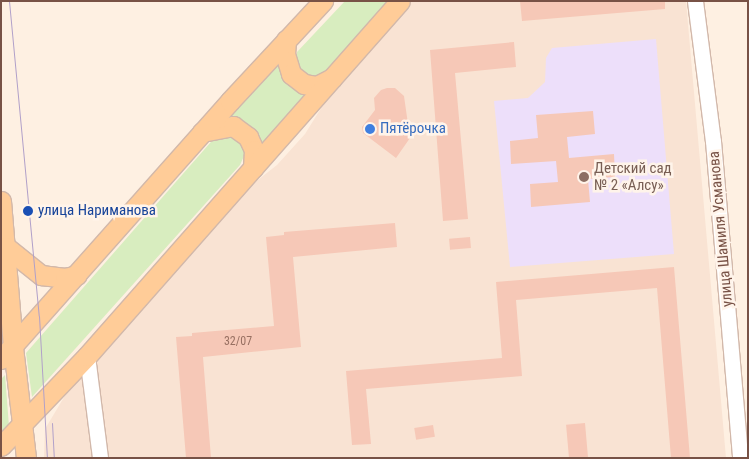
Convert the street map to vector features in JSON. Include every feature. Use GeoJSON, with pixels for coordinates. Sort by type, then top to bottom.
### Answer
{"type":"FeatureCollection","features":[{"type":"Feature","properties":{"kind":"main road"},"geometry":{"type":"LineString","coordinates":[[7,353],[202,132],[323,1]]}},
{"type":"Feature","properties":{"kind":"main road"},"geometry":{"type":"LineString","coordinates":[[1,446],[87,356],[400,1]]}},
{"type":"Feature","properties":{"kind":"main road"},"geometry":{"type":"LineString","coordinates":[[286,40],[285,54],[291,74],[304,84],[317,86],[334,77]]}},
{"type":"Feature","properties":{"kind":"main road"},"geometry":{"type":"LineString","coordinates":[[202,132],[234,126],[248,137],[254,150],[254,168]]}},
{"type":"Feature","properties":{"kind":"main road"},"geometry":{"type":"LineString","coordinates":[[1,201],[6,247],[7,353],[26,458]]}},
{"type":"Feature","properties":{"kind":"main road"},"geometry":{"type":"LineString","coordinates":[[6,247],[41,275],[65,278],[77,275]]}},
{"type":"Feature","properties":{"kind":"street","name":"улица Шамиля Усманова"},"geometry":{"type":"LineString","coordinates":[[695,1],[713,141],[740,458]]}},
{"type":"Feature","properties":{"kind":"street"},"geometry":{"type":"LineString","coordinates":[[87,356],[100,458]]}},
{"type":"Feature","properties":{"kind":"shaded area"},"geometry":{"type":"Polygon","coordinates":[[[410,1],[686,1],[726,458],[44,458],[45,429],[69,389],[245,190],[277,165],[305,134],[323,105],[410,1]]]}},
{"type":"Feature","properties":{"kind":"shaded area","name":"Детский сад № 2 «Алсу»"},"geometry":{"type":"Polygon","coordinates":[[[656,39],[674,254],[510,267],[494,101],[528,98],[545,82],[546,58],[552,48],[656,39]]]}},
{"type":"Feature","properties":{"kind":"green space"},"geometry":{"type":"Polygon","coordinates":[[[345,1],[387,1],[328,72],[312,80],[297,70],[297,52],[345,1]]]}},
{"type":"Feature","properties":{"kind":"green space"},"geometry":{"type":"Polygon","coordinates":[[[279,61],[280,70],[288,84],[309,93],[263,149],[252,127],[236,118],[224,121],[279,61]]]}},
{"type":"Feature","properties":{"kind":"green space"},"geometry":{"type":"Polygon","coordinates":[[[217,135],[228,135],[236,138],[244,146],[244,156],[240,165],[32,397],[26,353],[217,135]]]}},
{"type":"Feature","properties":{"kind":"green space"},"geometry":{"type":"Polygon","coordinates":[[[5,375],[9,426],[1,434],[1,379],[5,375]]]}},
{"type":"Feature","properties":{"kind":"building"},"geometry":{"type":"Polygon","coordinates":[[[520,1],[665,1],[665,9],[522,21],[520,1]]]}},
{"type":"Feature","properties":{"kind":"building"},"geometry":{"type":"Polygon","coordinates":[[[514,42],[516,67],[455,73],[468,219],[443,221],[430,50],[514,42]]]}},
{"type":"Feature","properties":{"kind":"building"},"geometry":{"type":"Polygon","coordinates":[[[395,88],[404,96],[410,138],[396,158],[363,133],[362,127],[375,110],[374,98],[381,90],[395,88]]]}},
{"type":"Feature","properties":{"kind":"building"},"geometry":{"type":"Polygon","coordinates":[[[593,111],[595,134],[567,137],[569,158],[614,154],[615,177],[588,179],[590,202],[531,207],[530,184],[558,182],[556,161],[511,164],[510,141],[538,138],[536,115],[593,111]]]}},
{"type":"Feature","properties":{"kind":"building"},"geometry":{"type":"Polygon","coordinates":[[[395,223],[397,247],[293,257],[301,347],[203,357],[211,458],[186,458],[176,337],[192,336],[192,333],[274,326],[266,237],[284,235],[284,232],[395,223]]]}},
{"type":"Feature","properties":{"kind":"building"},"geometry":{"type":"Polygon","coordinates":[[[470,237],[471,248],[450,250],[449,239],[470,237]]]}},
{"type":"Feature","properties":{"kind":"building"},"geometry":{"type":"Polygon","coordinates":[[[674,267],[690,458],[671,458],[657,288],[516,300],[522,376],[366,389],[371,444],[352,445],[346,371],[502,358],[496,282],[674,267]]]}},
{"type":"Feature","properties":{"kind":"building"},"geometry":{"type":"Polygon","coordinates":[[[585,423],[588,458],[569,458],[566,425],[585,423]]]}},
{"type":"Feature","properties":{"kind":"building"},"geometry":{"type":"Polygon","coordinates":[[[433,425],[435,437],[416,440],[414,428],[433,425]]]}},
{"type":"Feature","properties":{"kind":"tram line"},"geometry":{"type":"LineString","coordinates":[[9,1],[39,316],[47,458]]}},
{"type":"Feature","properties":{"kind":"tram line"},"geometry":{"type":"LineString","coordinates":[[52,423],[54,458]]}},
{"type":"Feature","properties":{"kind":"place","name":"Пятёрочка"},"geometry":{"type":"Point","coordinates":[370,129]}},
{"type":"Feature","properties":{"kind":"place","name":"Детский сад № 2 «Алсу»"},"geometry":{"type":"Point","coordinates":[584,177]}},
{"type":"Feature","properties":{"kind":"place","name":"улица Нариманова"},"geometry":{"type":"Point","coordinates":[28,211]}}]}
